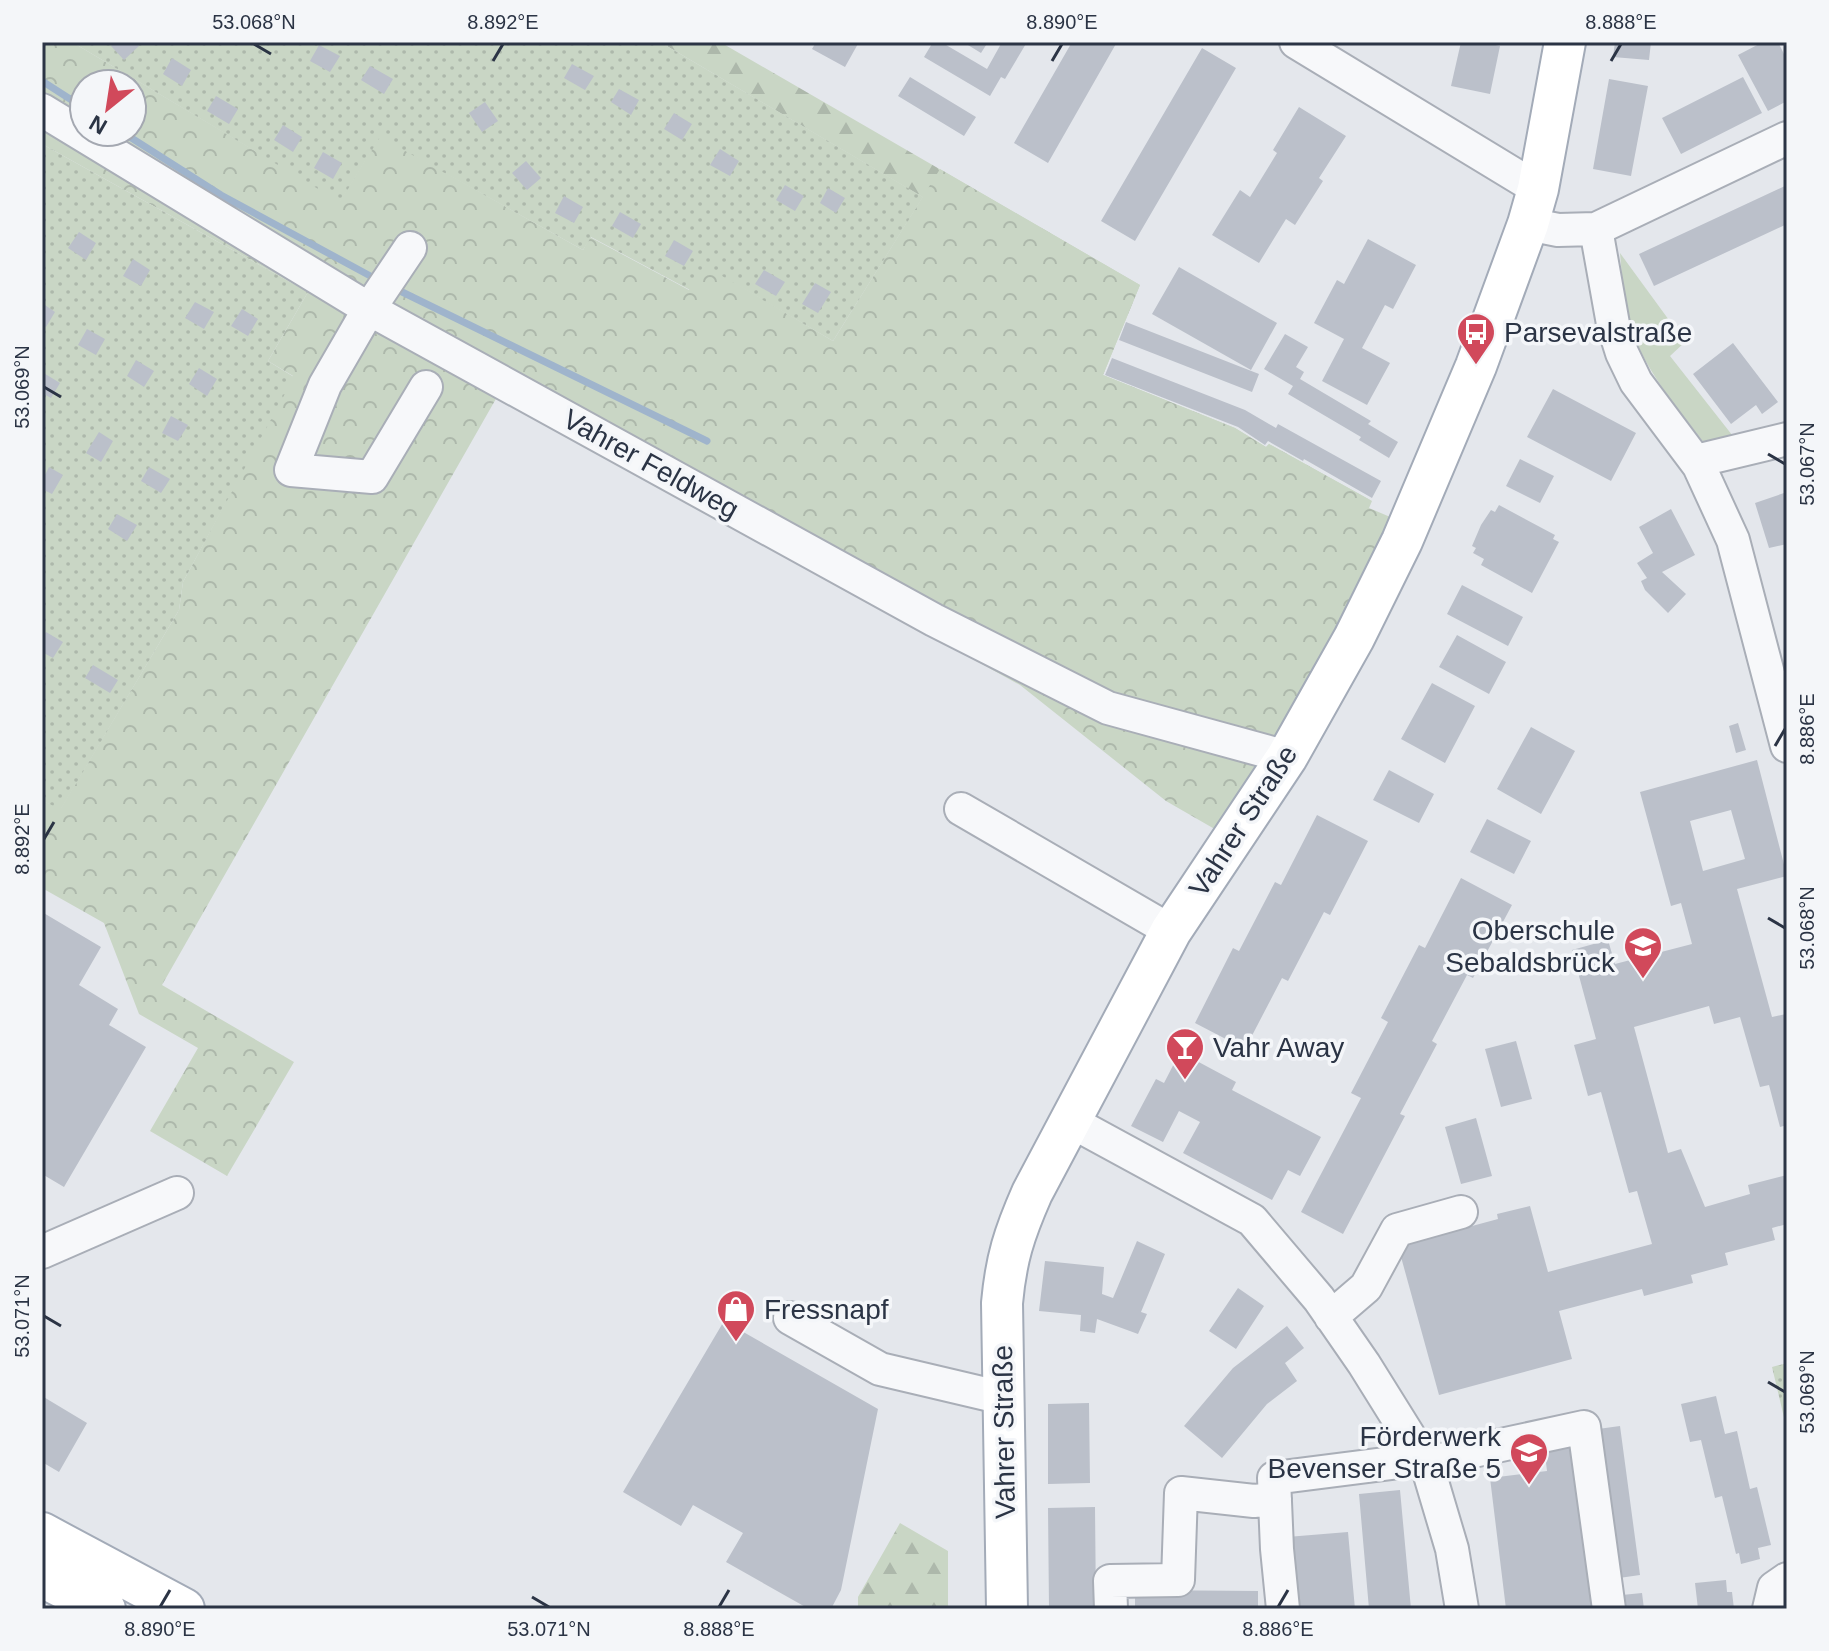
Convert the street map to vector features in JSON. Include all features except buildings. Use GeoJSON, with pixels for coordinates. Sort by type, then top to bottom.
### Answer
{"type":"FeatureCollection","features":[{"type":"Feature","properties":{"kind":"main road","name":"Vahrer Straße"},"geometry":{"type":"LineString","coordinates":[[1007,1609],[1002,1303],[1006,1263],[1015,1231],[1032,1193],[1171,931],[1287,757],[1354,638],[1402,541],[1476,366],[1533,206],[1565,42]]}},
{"type":"Feature","properties":{"kind":"main road"},"geometry":{"type":"LineString","coordinates":[[42,1533],[184,1609]]}},
{"type":"Feature","properties":{"kind":"main road"},"geometry":{"type":"LineString","coordinates":[[42,1577],[105,1609]]}},
{"type":"Feature","properties":{"kind":"street"},"geometry":{"type":"LineString","coordinates":[[1296,42],[1533,206],[1558,230],[1596,229],[1787,138]]}},
{"type":"Feature","properties":{"kind":"street","name":"Vahrer Feldweg"},"geometry":{"type":"LineString","coordinates":[[42,110],[369,309],[934,620],[1108,708],[1287,757]]}},
{"type":"Feature","properties":{"kind":"street"},"geometry":{"type":"LineString","coordinates":[[1596,229],[1613,324],[1622,353],[1636,382],[1696,461],[1733,540],[1787,746]]}},
{"type":"Feature","properties":{"kind":"street"},"geometry":{"type":"LineString","coordinates":[[410,248],[369,309],[325,385],[291,470],[372,477],[426,387]]}},
{"type":"Feature","properties":{"kind":"street"},"geometry":{"type":"LineString","coordinates":[[1696,461],[1787,439]]}},
{"type":"Feature","properties":{"kind":"street"},"geometry":{"type":"LineString","coordinates":[[961,809],[1171,931]]}},
{"type":"Feature","properties":{"kind":"street"},"geometry":{"type":"LineString","coordinates":[[1070,1121],[1252,1220],[1331,1317],[1422,1457],[1452,1549],[1462,1609]]}},
{"type":"Feature","properties":{"kind":"street"},"geometry":{"type":"LineString","coordinates":[[42,1252],[177,1193]]}},
{"type":"Feature","properties":{"kind":"street"},"geometry":{"type":"LineString","coordinates":[[1331,1317],[1366,1287],[1397,1230],[1461,1212]]}},
{"type":"Feature","properties":{"kind":"street"},"geometry":{"type":"LineString","coordinates":[[790,1318],[880,1369],[1003,1398]]}},
{"type":"Feature","properties":{"kind":"street"},"geometry":{"type":"LineString","coordinates":[[1283,1609],[1274,1478],[1464,1453],[1584,1427],[1609,1609]]}},
{"type":"Feature","properties":{"kind":"street"},"geometry":{"type":"LineString","coordinates":[[1111,1609],[1110,1581],[1178,1580],[1181,1493],[1254,1501],[1275,1499]]}},
{"type":"Feature","properties":{"kind":"street"},"geometry":{"type":"LineString","coordinates":[[1769,1609],[1774,1588],[1787,1579]]}},
{"type":"Feature","properties":{"kind":"green space"},"geometry":{"type":"Polygon","coordinates":[[[42,42],[72,42],[116,68],[68,68],[68,148],[148,148],[148,87],[340,201],[380,136],[583,250],[590,237],[689,290],[705,265],[833,341],[940,169],[1140,285],[1103,375],[1235,428],[1266,447],[1269,444],[1372,501],[1369,508],[1395,519],[1340,628],[1225,835],[1166,801],[1020,685],[497,397],[162,985],[294,1062],[227,1176],[150,1131],[198,1048],[139,1014],[104,923],[42,888],[42,801],[61,808],[179,610],[183,582],[293,376],[268,361],[308,292],[42,144],[42,42]]]}},
{"type":"Feature","properties":{"kind":"green space"},"geometry":{"type":"Polygon","coordinates":[[[72,42],[660,42],[923,197],[833,341],[705,266],[690,290],[591,237],[583,250],[380,137],[340,202],[148,87],[148,68],[116,68],[72,42]]]}},
{"type":"Feature","properties":{"kind":"green space"},"geometry":{"type":"Polygon","coordinates":[[[660,42],[720,42],[1140,285],[1103,375],[1235,428],[1372,501],[1024,357],[1068,283],[660,42]]]}},
{"type":"Feature","properties":{"kind":"green space"},"geometry":{"type":"Polygon","coordinates":[[[42,144],[308,292],[268,361],[294,377],[183,582],[179,610],[61,809],[42,801],[42,144]]]}},
{"type":"Feature","properties":{"kind":"green space"},"geometry":{"type":"Polygon","coordinates":[[[1620,253],[1685,342],[1670,356],[1736,440],[1708,448],[1650,369],[1627,315],[1620,253]]]}},
{"type":"Feature","properties":{"kind":"green space"},"geometry":{"type":"Polygon","coordinates":[[[1787,1363],[1787,1430],[1772,1367],[1787,1363]]]}},
{"type":"Feature","properties":{"kind":"green space"},"geometry":{"type":"Polygon","coordinates":[[[900,1523],[948,1551],[948,1609],[858,1609],[858,1597],[900,1523]]]}},
{"type":"Feature","properties":{"kind":"waterway"},"geometry":{"type":"LineString","coordinates":[[42,81],[68,98]]}},
{"type":"Feature","properties":{"kind":"waterway"},"geometry":{"type":"LineString","coordinates":[[147,148],[221,195],[374,278]]}},
{"type":"Feature","properties":{"kind":"waterway"},"geometry":{"type":"LineString","coordinates":[[398,290],[707,441]]}},
{"type":"Feature","properties":{"kind":"place","name":"Parsevalstraße"},"geometry":{"type":"Point","coordinates":[1476,366]}},
{"type":"Feature","properties":{"kind":"place","name":"Oberschule Sebaldsbrück"},"geometry":{"type":"Point","coordinates":[1643,980]}},
{"type":"Feature","properties":{"kind":"place","name":"Vahr Away"},"geometry":{"type":"Point","coordinates":[1185,1081]}},
{"type":"Feature","properties":{"kind":"place","name":"Fressnapf"},"geometry":{"type":"Point","coordinates":[736,1343]}},
{"type":"Feature","properties":{"kind":"place","name":"Förderwerk Bevenser Straße 5"},"geometry":{"type":"Point","coordinates":[1529,1486]}}]}
